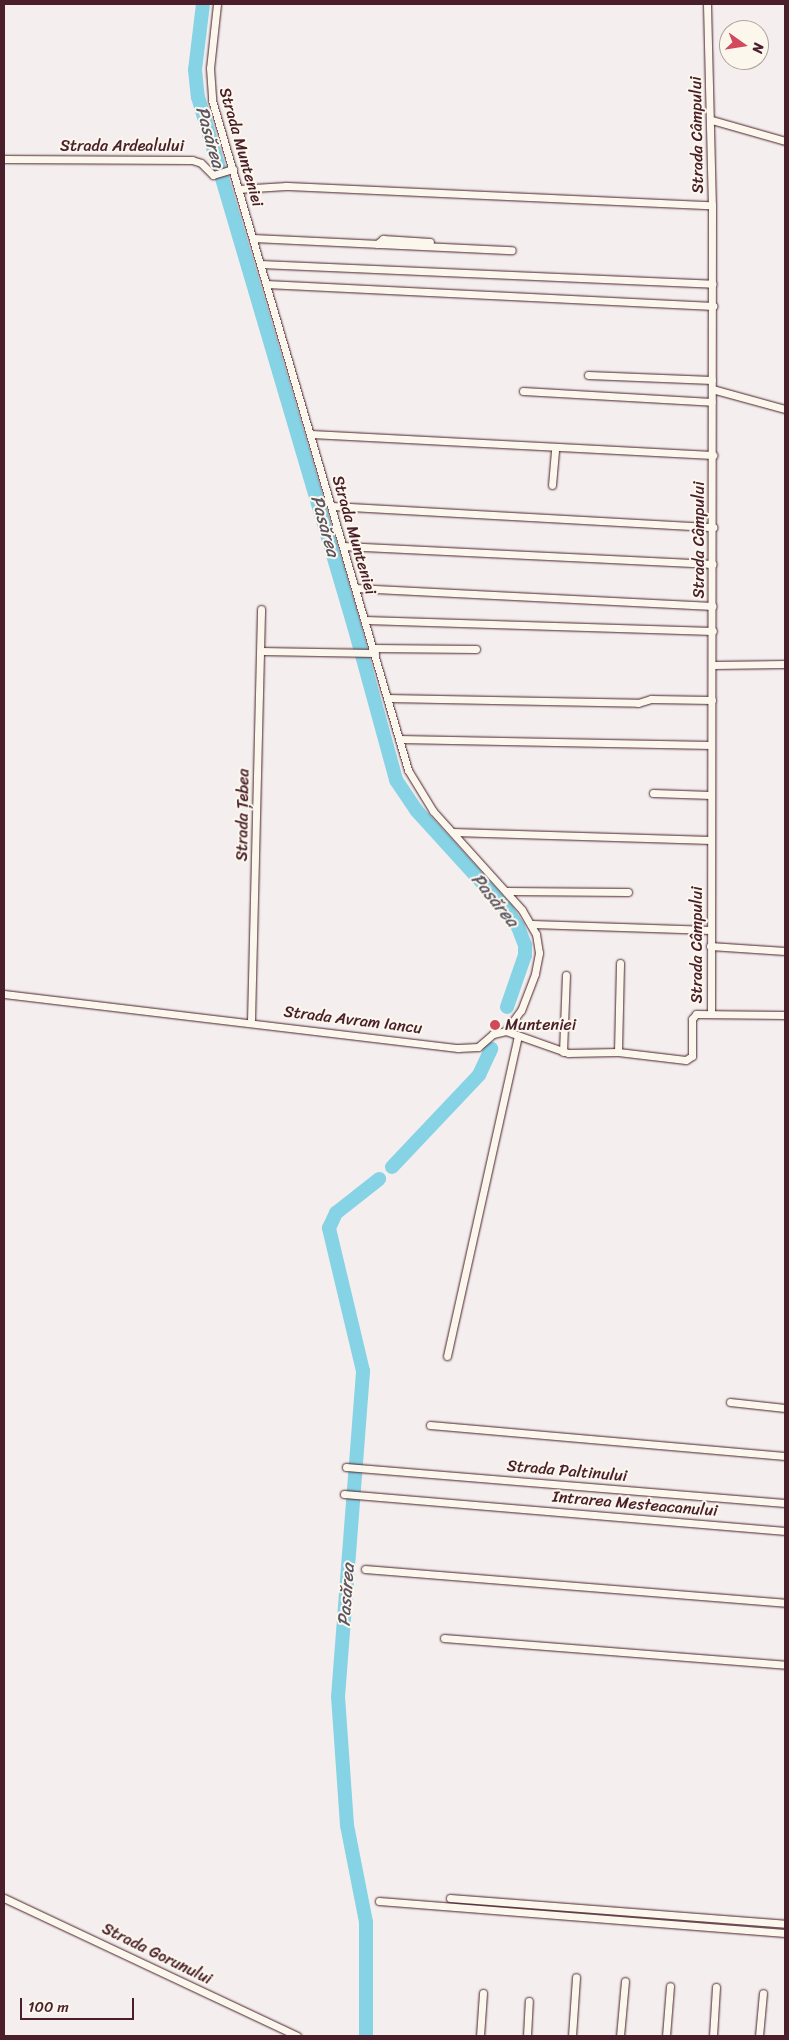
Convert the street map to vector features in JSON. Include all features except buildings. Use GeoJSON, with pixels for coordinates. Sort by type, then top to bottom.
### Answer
{"type":"FeatureCollection","features":[{"type":"Feature","properties":{"kind":"street","name":"Strada Munteniei"},"geometry":{"type":"LineString","coordinates":[[217,4],[210,83],[231,170],[253,238],[408,770],[418,790],[506,891],[532,924],[538,944],[537,963],[521,1010],[506,1031]]}},
{"type":"Feature","properties":{"kind":"street","name":"Strada Câmpului"},"geometry":{"type":"LineString","coordinates":[[618,1052],[690,1059],[693,1016],[711,1014],[713,284],[712,120],[707,4]]}},
{"type":"Feature","properties":{"kind":"street"},"geometry":{"type":"LineString","coordinates":[[712,120],[785,141]]}},
{"type":"Feature","properties":{"kind":"street","name":"Strada Ardealului"},"geometry":{"type":"LineString","coordinates":[[4,159],[192,160],[200,163],[213,175],[231,170]]}},
{"type":"Feature","properties":{"kind":"street"},"geometry":{"type":"LineString","coordinates":[[238,188],[286,186],[712,205]]}},
{"type":"Feature","properties":{"kind":"street"},"geometry":{"type":"LineString","coordinates":[[253,238],[512,250]]}},
{"type":"Feature","properties":{"kind":"street"},"geometry":{"type":"LineString","coordinates":[[377,244],[386,239],[476,244]]}},
{"type":"Feature","properties":{"kind":"street"},"geometry":{"type":"LineString","coordinates":[[260,264],[713,284]]}},
{"type":"Feature","properties":{"kind":"street"},"geometry":{"type":"LineString","coordinates":[[266,284],[713,306]]}},
{"type":"Feature","properties":{"kind":"street"},"geometry":{"type":"LineString","coordinates":[[588,375],[712,380]]}},
{"type":"Feature","properties":{"kind":"street"},"geometry":{"type":"LineString","coordinates":[[712,389],[785,409]]}},
{"type":"Feature","properties":{"kind":"street"},"geometry":{"type":"LineString","coordinates":[[523,391],[712,402]]}},
{"type":"Feature","properties":{"kind":"street"},"geometry":{"type":"LineString","coordinates":[[310,434],[713,454]]}},
{"type":"Feature","properties":{"kind":"street"},"geometry":{"type":"LineString","coordinates":[[552,485],[555,446]]}},
{"type":"Feature","properties":{"kind":"street"},"geometry":{"type":"LineString","coordinates":[[332,506],[713,527]]}},
{"type":"Feature","properties":{"kind":"street"},"geometry":{"type":"LineString","coordinates":[[343,546],[713,564]]}},
{"type":"Feature","properties":{"kind":"street"},"geometry":{"type":"LineString","coordinates":[[355,588],[713,606]]}},
{"type":"Feature","properties":{"kind":"street","name":"Strada Țebea"},"geometry":{"type":"LineString","coordinates":[[251,1021],[262,609]]}},
{"type":"Feature","properties":{"kind":"street"},"geometry":{"type":"LineString","coordinates":[[365,620],[713,631]]}},
{"type":"Feature","properties":{"kind":"street"},"geometry":{"type":"LineString","coordinates":[[261,650],[358,653],[374,650],[476,650]]}},
{"type":"Feature","properties":{"kind":"street"},"geometry":{"type":"LineString","coordinates":[[713,665],[785,664]]}},
{"type":"Feature","properties":{"kind":"street"},"geometry":{"type":"LineString","coordinates":[[387,698],[638,703],[651,699],[712,700]]}},
{"type":"Feature","properties":{"kind":"street"},"geometry":{"type":"LineString","coordinates":[[399,739],[711,744]]}},
{"type":"Feature","properties":{"kind":"street"},"geometry":{"type":"LineString","coordinates":[[653,793],[711,795]]}},
{"type":"Feature","properties":{"kind":"street"},"geometry":{"type":"LineString","coordinates":[[453,832],[711,840]]}},
{"type":"Feature","properties":{"kind":"street"},"geometry":{"type":"LineString","coordinates":[[506,891],[628,892]]}},
{"type":"Feature","properties":{"kind":"street"},"geometry":{"type":"LineString","coordinates":[[532,924],[710,930]]}},
{"type":"Feature","properties":{"kind":"street"},"geometry":{"type":"LineString","coordinates":[[710,946],[785,951]]}},
{"type":"Feature","properties":{"kind":"street"},"geometry":{"type":"LineString","coordinates":[[506,1031],[563,1052],[618,1052],[620,963]]}},
{"type":"Feature","properties":{"kind":"street"},"geometry":{"type":"LineString","coordinates":[[563,1052],[566,975]]}},
{"type":"Feature","properties":{"kind":"street","name":"Strada Avram Iancu"},"geometry":{"type":"LineString","coordinates":[[4,994],[251,1021],[465,1048],[478,1046],[493,1034],[506,1031]]}},
{"type":"Feature","properties":{"kind":"street"},"geometry":{"type":"LineString","coordinates":[[711,1014],[785,1015]]}},
{"type":"Feature","properties":{"kind":"street"},"geometry":{"type":"LineString","coordinates":[[447,1356],[518,1036]]}},
{"type":"Feature","properties":{"kind":"street"},"geometry":{"type":"LineString","coordinates":[[730,1402],[785,1408]]}},
{"type":"Feature","properties":{"kind":"street"},"geometry":{"type":"LineString","coordinates":[[430,1426],[785,1456]]}},
{"type":"Feature","properties":{"kind":"street","name":"Strada Paltinului"},"geometry":{"type":"LineString","coordinates":[[346,1467],[785,1503]]}},
{"type":"Feature","properties":{"kind":"street","name":"Intrarea Mesteacanului"},"geometry":{"type":"LineString","coordinates":[[344,1494],[785,1531]]}},
{"type":"Feature","properties":{"kind":"street"},"geometry":{"type":"LineString","coordinates":[[365,1569],[785,1603]]}},
{"type":"Feature","properties":{"kind":"street"},"geometry":{"type":"LineString","coordinates":[[444,1638],[785,1665]]}},
{"type":"Feature","properties":{"kind":"street","name":"Strada Gorunului"},"geometry":{"type":"LineString","coordinates":[[4,1898],[297,2036]]}},
{"type":"Feature","properties":{"kind":"street"},"geometry":{"type":"LineString","coordinates":[[450,1898],[785,1924]]}},
{"type":"Feature","properties":{"kind":"street"},"geometry":{"type":"LineString","coordinates":[[379,1901],[785,1933]]}},
{"type":"Feature","properties":{"kind":"street"},"geometry":{"type":"LineString","coordinates":[[572,2036],[576,1977]]}},
{"type":"Feature","properties":{"kind":"street"},"geometry":{"type":"LineString","coordinates":[[620,2036],[625,1981]]}},
{"type":"Feature","properties":{"kind":"street"},"geometry":{"type":"LineString","coordinates":[[666,2036],[670,1986]]}},
{"type":"Feature","properties":{"kind":"street"},"geometry":{"type":"LineString","coordinates":[[712,2036],[716,1987]]}},
{"type":"Feature","properties":{"kind":"street"},"geometry":{"type":"LineString","coordinates":[[480,2036],[483,1993]]}},
{"type":"Feature","properties":{"kind":"street"},"geometry":{"type":"LineString","coordinates":[[759,2036],[763,1993]]}},
{"type":"Feature","properties":{"kind":"street"},"geometry":{"type":"LineString","coordinates":[[527,2036],[529,2001]]}},
{"type":"Feature","properties":{"kind":"waterway","name":"Pasărea"},"geometry":{"type":"LineString","coordinates":[[203,4],[195,70],[198,97],[354,626],[396,780],[416,810],[507,910],[518,927],[525,945],[525,955],[507,1007]]}},
{"type":"Feature","properties":{"kind":"waterway","name":"Pasărea"},"geometry":{"type":"LineString","coordinates":[[392,1167],[479,1075],[491,1049]]}},
{"type":"Feature","properties":{"kind":"waterway","name":"Pasărea"},"geometry":{"type":"LineString","coordinates":[[366,2036],[366,1922],[347,1825],[338,1697],[363,1371],[329,1228],[336,1213],[379,1179]]}},
{"type":"Feature","properties":{"kind":"place","name":"Munteniei"},"geometry":{"type":"Point","coordinates":[495,1025]}}]}
